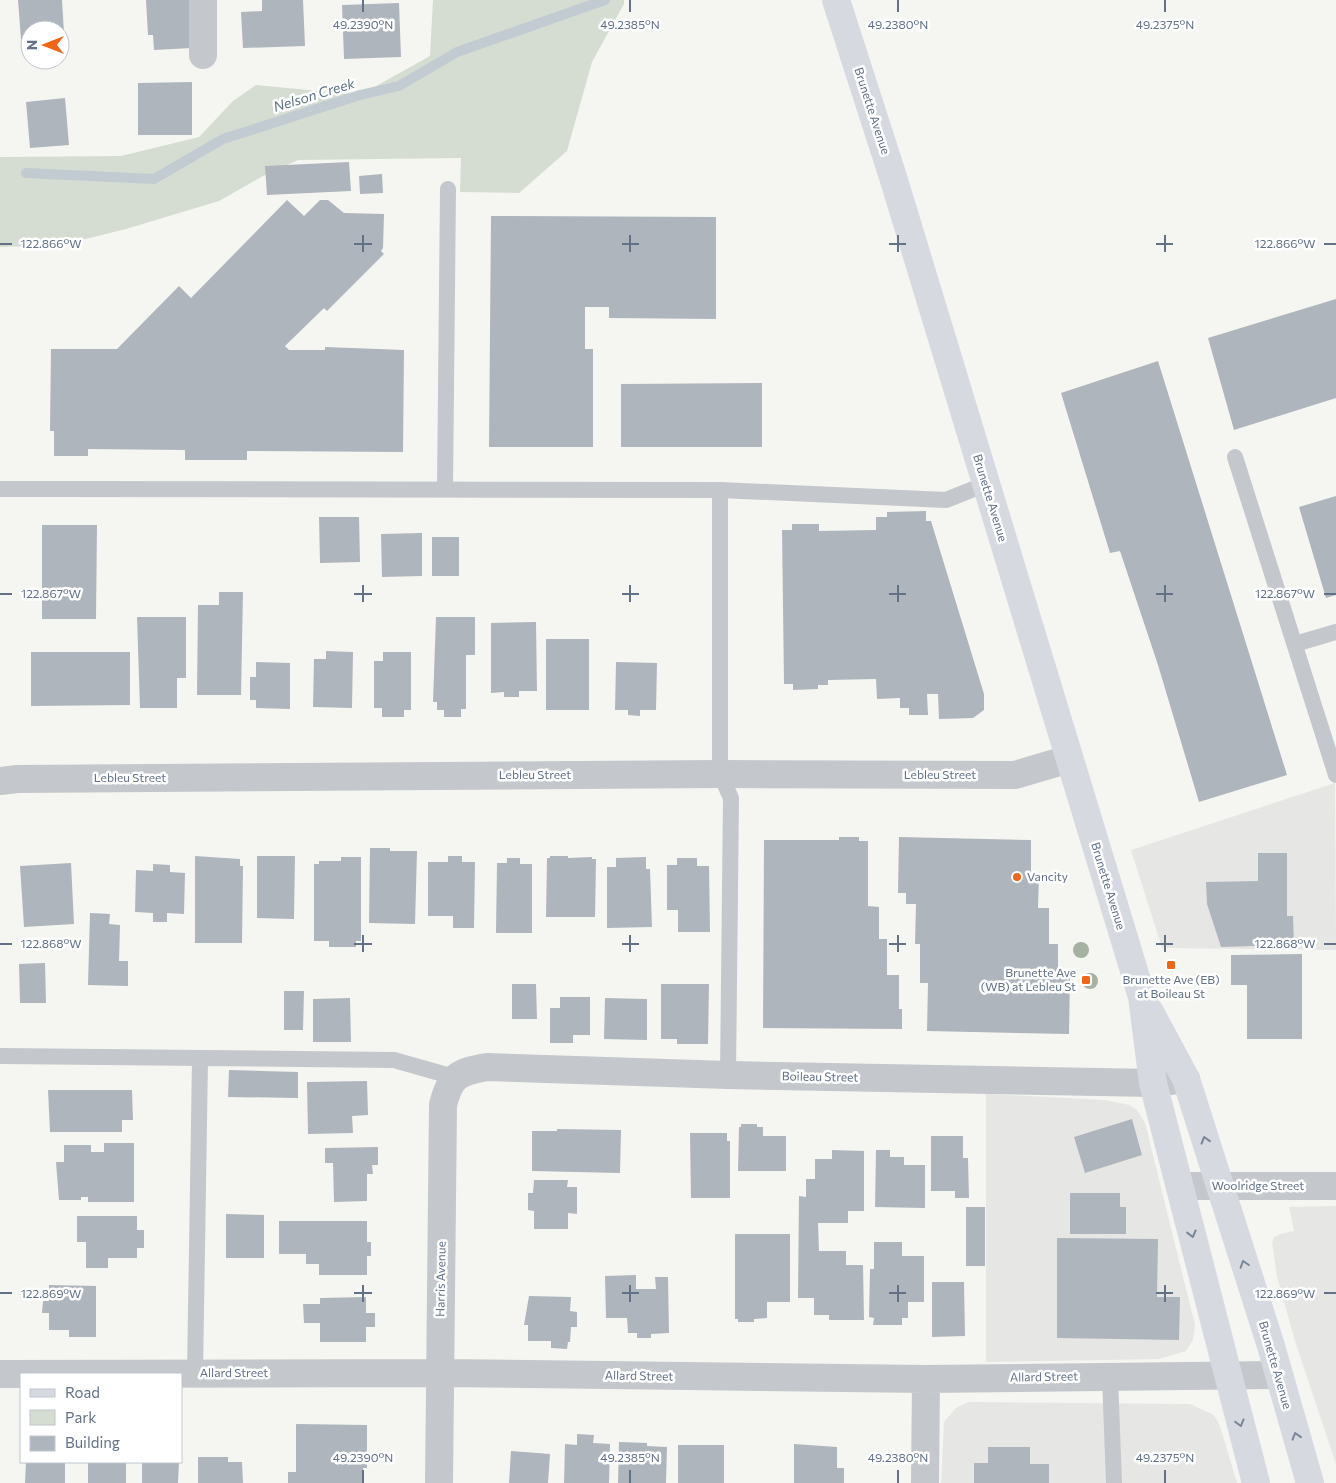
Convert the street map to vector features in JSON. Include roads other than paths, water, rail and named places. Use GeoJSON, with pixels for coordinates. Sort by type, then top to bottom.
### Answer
{"type":"FeatureCollection","features":[{"type":"Feature","properties":{"kind":"main road","name":"Brunette Avenue"},"geometry":{"type":"LineString","coordinates":[[836,0],[1142,997],[1153,1084],[1256,1483]]}},
{"type":"Feature","properties":{"kind":"main road","name":"Brunette Avenue"},"geometry":{"type":"LineString","coordinates":[[1142,997],[1186,1079],[1310,1483]]}},
{"type":"Feature","properties":{"kind":"street"},"geometry":{"type":"LineString","coordinates":[[203,0],[203,55]]}},
{"type":"Feature","properties":{"kind":"street","name":"Lebleu Street"},"geometry":{"type":"LineString","coordinates":[[0,781],[27,779],[720,774],[1014,775],[1068,759]]}},
{"type":"Feature","properties":{"kind":"street","name":"Boileau Street"},"geometry":{"type":"LineString","coordinates":[[454,1077],[468,1071],[486,1067],[728,1076],[1153,1084],[1186,1079]]}},
{"type":"Feature","properties":{"kind":"street","name":"Harris Avenue"},"geometry":{"type":"LineString","coordinates":[[439,1483],[443,1105],[447,1089],[454,1077]]}},
{"type":"Feature","properties":{"kind":"street","name":"Woolridge Street"},"geometry":{"type":"LineString","coordinates":[[1180,1186],[1336,1186]]}},
{"type":"Feature","properties":{"kind":"street","name":"Allard Street"},"geometry":{"type":"LineString","coordinates":[[182,1373],[441,1373],[926,1379],[1278,1375]]}},
{"type":"Feature","properties":{"kind":"street","name":"Allard Street"},"geometry":{"type":"LineString","coordinates":[[0,1374],[20,1374]]}},
{"type":"Feature","properties":{"kind":"street"},"geometry":{"type":"LineString","coordinates":[[925,1483],[926,1379]]}},
{"type":"Feature","properties":{"kind":"lane"},"geometry":{"type":"LineString","coordinates":[[445,489],[448,189]]}},
{"type":"Feature","properties":{"kind":"lane"},"geometry":{"type":"LineString","coordinates":[[1235,457],[1295,644],[1331,734],[1336,775]]}},
{"type":"Feature","properties":{"kind":"lane"},"geometry":{"type":"LineString","coordinates":[[0,489],[720,490],[946,500],[986,484]]}},
{"type":"Feature","properties":{"kind":"lane"},"geometry":{"type":"LineString","coordinates":[[720,490],[720,774],[731,798],[728,1076]]}},
{"type":"Feature","properties":{"kind":"lane"},"geometry":{"type":"LineString","coordinates":[[1295,644],[1336,632]]}},
{"type":"Feature","properties":{"kind":"lane"},"geometry":{"type":"LineString","coordinates":[[0,1056],[200,1060],[394,1060],[454,1077]]}},
{"type":"Feature","properties":{"kind":"lane"},"geometry":{"type":"LineString","coordinates":[[195,1373],[200,1060]]}},
{"type":"Feature","properties":{"kind":"lane"},"geometry":{"type":"LineString","coordinates":[[1110,1377],[1114,1483]]}},
{"type":"Feature","properties":{"kind":"waterway","name":"Nelson Creek"},"geometry":{"type":"LineString","coordinates":[[26,173],[154,179],[223,139],[360,95],[399,86],[457,52],[605,0]]}},
{"type":"Feature","properties":{"kind":"place","name":"Vancity"},"geometry":{"type":"Point","coordinates":[1017,877]}},
{"type":"Feature","properties":{"kind":"place","name":"Brunette Ave (EB) at Boileau St"},"geometry":{"type":"Point","coordinates":[1171,965]}},
{"type":"Feature","properties":{"kind":"place","name":"Brunette Ave (WB) at Lebleu St"},"geometry":{"type":"Point","coordinates":[1086,980]}}]}
